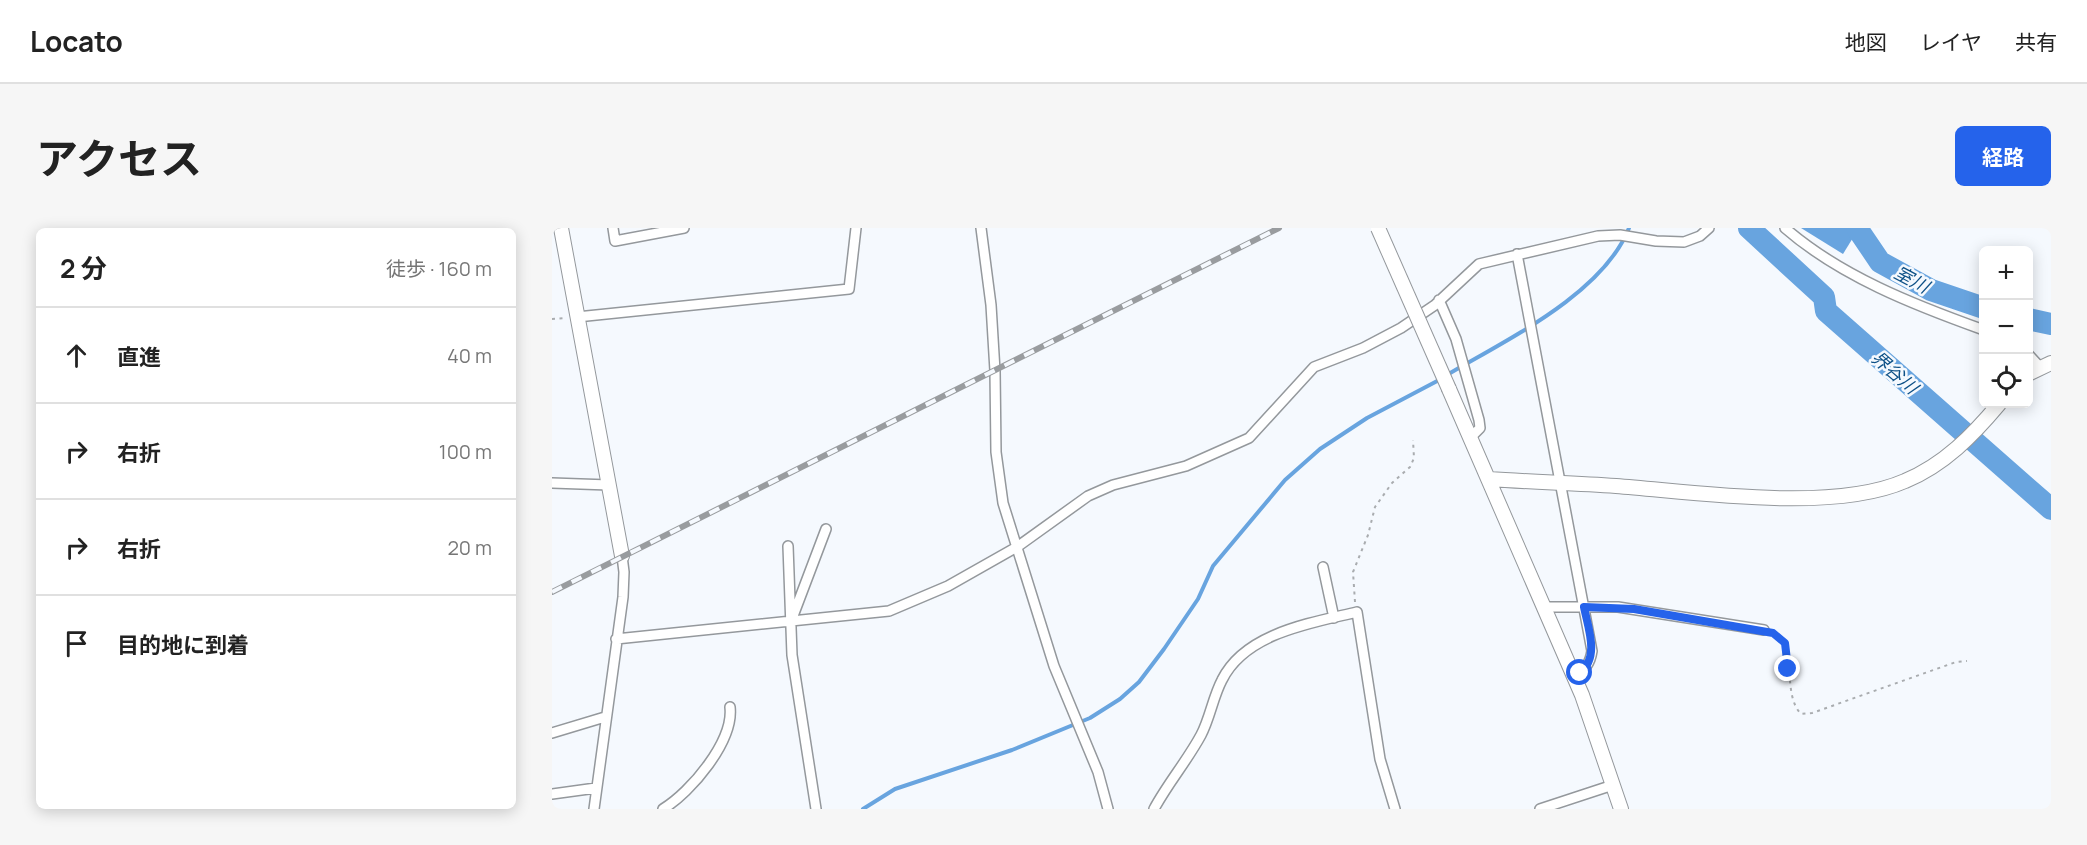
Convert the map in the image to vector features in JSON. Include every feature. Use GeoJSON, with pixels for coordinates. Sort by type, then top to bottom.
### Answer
{"type":"FeatureCollection","features":[{"type":"Feature","properties":{"kind":"street"},"geometry":{"type":"LineString","coordinates":[[562,228],[624,572],[623,597],[594,809]]}},
{"type":"Feature","properties":{"kind":"street"},"geometry":{"type":"LineString","coordinates":[[613,228],[615,241],[684,228]]}},
{"type":"Feature","properties":{"kind":"street"},"geometry":{"type":"LineString","coordinates":[[578,317],[849,289],[856,228]]}},
{"type":"Feature","properties":{"kind":"street"},"geometry":{"type":"LineString","coordinates":[[981,228],[991,305],[999,482],[1054,666],[1098,772],[1108,809]]}},
{"type":"Feature","properties":{"kind":"street"},"geometry":{"type":"LineString","coordinates":[[1378,228],[1574,676],[1621,809]]}},
{"type":"Feature","properties":{"kind":"street"},"geometry":{"type":"LineString","coordinates":[[616,639],[889,611],[948,586],[1017,547],[1088,496],[1113,485],[1186,466],[1249,438],[1314,367],[1388,336],[1439,300],[1479,264],[1598,236],[1620,235],[1656,241],[1684,242],[1700,236],[1709,228]]}},
{"type":"Feature","properties":{"kind":"street"},"geometry":{"type":"LineString","coordinates":[[1785,228],[1804,245],[1842,268],[1923,307],[1979,328]]}},
{"type":"Feature","properties":{"kind":"street"},"geometry":{"type":"LineString","coordinates":[[1517,254],[1592,651],[1591,661],[1585,669],[1574,676]]}},
{"type":"Feature","properties":{"kind":"street"},"geometry":{"type":"LineString","coordinates":[[1439,300],[1456,339],[1479,420],[1480,428],[1470,438]]}},
{"type":"Feature","properties":{"kind":"street"},"geometry":{"type":"LineString","coordinates":[[1489,479],[1778,497],[1852,496],[1905,482],[1964,443],[1996,408]]}},
{"type":"Feature","properties":{"kind":"street"},"geometry":{"type":"LineString","coordinates":[[552,483],[609,485]]}},
{"type":"Feature","properties":{"kind":"street"},"geometry":{"type":"LineString","coordinates":[[791,621],[826,529]]}},
{"type":"Feature","properties":{"kind":"street"},"geometry":{"type":"LineString","coordinates":[[788,546],[792,655],[816,809]]}},
{"type":"Feature","properties":{"kind":"street"},"geometry":{"type":"LineString","coordinates":[[1323,567],[1334,618]]}},
{"type":"Feature","properties":{"kind":"street"},"geometry":{"type":"LineString","coordinates":[[1545,607],[1626,608],[1764,630]]}},
{"type":"Feature","properties":{"kind":"street"},"geometry":{"type":"LineString","coordinates":[[1154,809],[1202,733],[1222,679],[1235,659],[1274,637],[1306,624],[1357,612],[1380,759],[1395,809]]}},
{"type":"Feature","properties":{"kind":"street"},"geometry":{"type":"LineString","coordinates":[[663,809],[684,795],[694,784],[721,741],[731,719],[730,707]]}},
{"type":"Feature","properties":{"kind":"street"},"geometry":{"type":"LineString","coordinates":[[552,733],[605,717]]}},
{"type":"Feature","properties":{"kind":"street"},"geometry":{"type":"LineString","coordinates":[[1540,809],[1614,785]]}},
{"type":"Feature","properties":{"kind":"street"},"geometry":{"type":"LineString","coordinates":[[552,794],[596,788]]}},
{"type":"Feature","properties":{"kind":"path"},"geometry":{"type":"LineString","coordinates":[[1357,612],[1353,582],[1356,560],[1368,535],[1375,507],[1392,483],[1410,467],[1414,458],[1413,440]]}},
{"type":"Feature","properties":{"kind":"path"},"geometry":{"type":"LineString","coordinates":[[1764,630],[1779,636],[1785,643],[1790,684],[1801,714],[1812,713],[1956,662],[1967,661]]}},
{"type":"Feature","properties":{"kind":"water"},"geometry":{"type":"Polygon","coordinates":[[[1801,228],[1859,228],[1843,254],[1801,228]]]}},
{"type":"Feature","properties":{"kind":"waterway"},"geometry":{"type":"LineString","coordinates":[[1447,375],[1524,331],[1576,294],[1598,274],[1616,252],[1629,228]]}},
{"type":"Feature","properties":{"kind":"waterway","name":"界谷川"},"geometry":{"type":"LineString","coordinates":[[1749,228],[1824,297],[1826,311],[2051,509]]}},
{"type":"Feature","properties":{"kind":"waterway","name":"室川"},"geometry":{"type":"LineString","coordinates":[[1857,228],[1880,262],[1931,290],[1979,306]]}},
{"type":"Feature","properties":{"kind":"waterway","name":"室川"},"geometry":{"type":"LineString","coordinates":[[2033,320],[2051,324]]}},
{"type":"Feature","properties":{"kind":"waterway"},"geometry":{"type":"LineString","coordinates":[[863,809],[895,789],[1012,750],[1090,718],[1120,699],[1139,682],[1164,649],[1198,599],[1213,566],[1285,480],[1320,449],[1367,418],[1441,379]]}},
{"type":"Feature","properties":{"kind":"railway"},"geometry":{"type":"LineString","coordinates":[[552,592],[1279,228]]}},
{"type":"Feature","properties":{"kind":"route"},"geometry":{"type":"LineString","coordinates":[[1580,673],[1591,661],[1592,651],[1584,607],[1634,609],[1764,630],[1779,636],[1785,643],[1788,669]]}}]}
